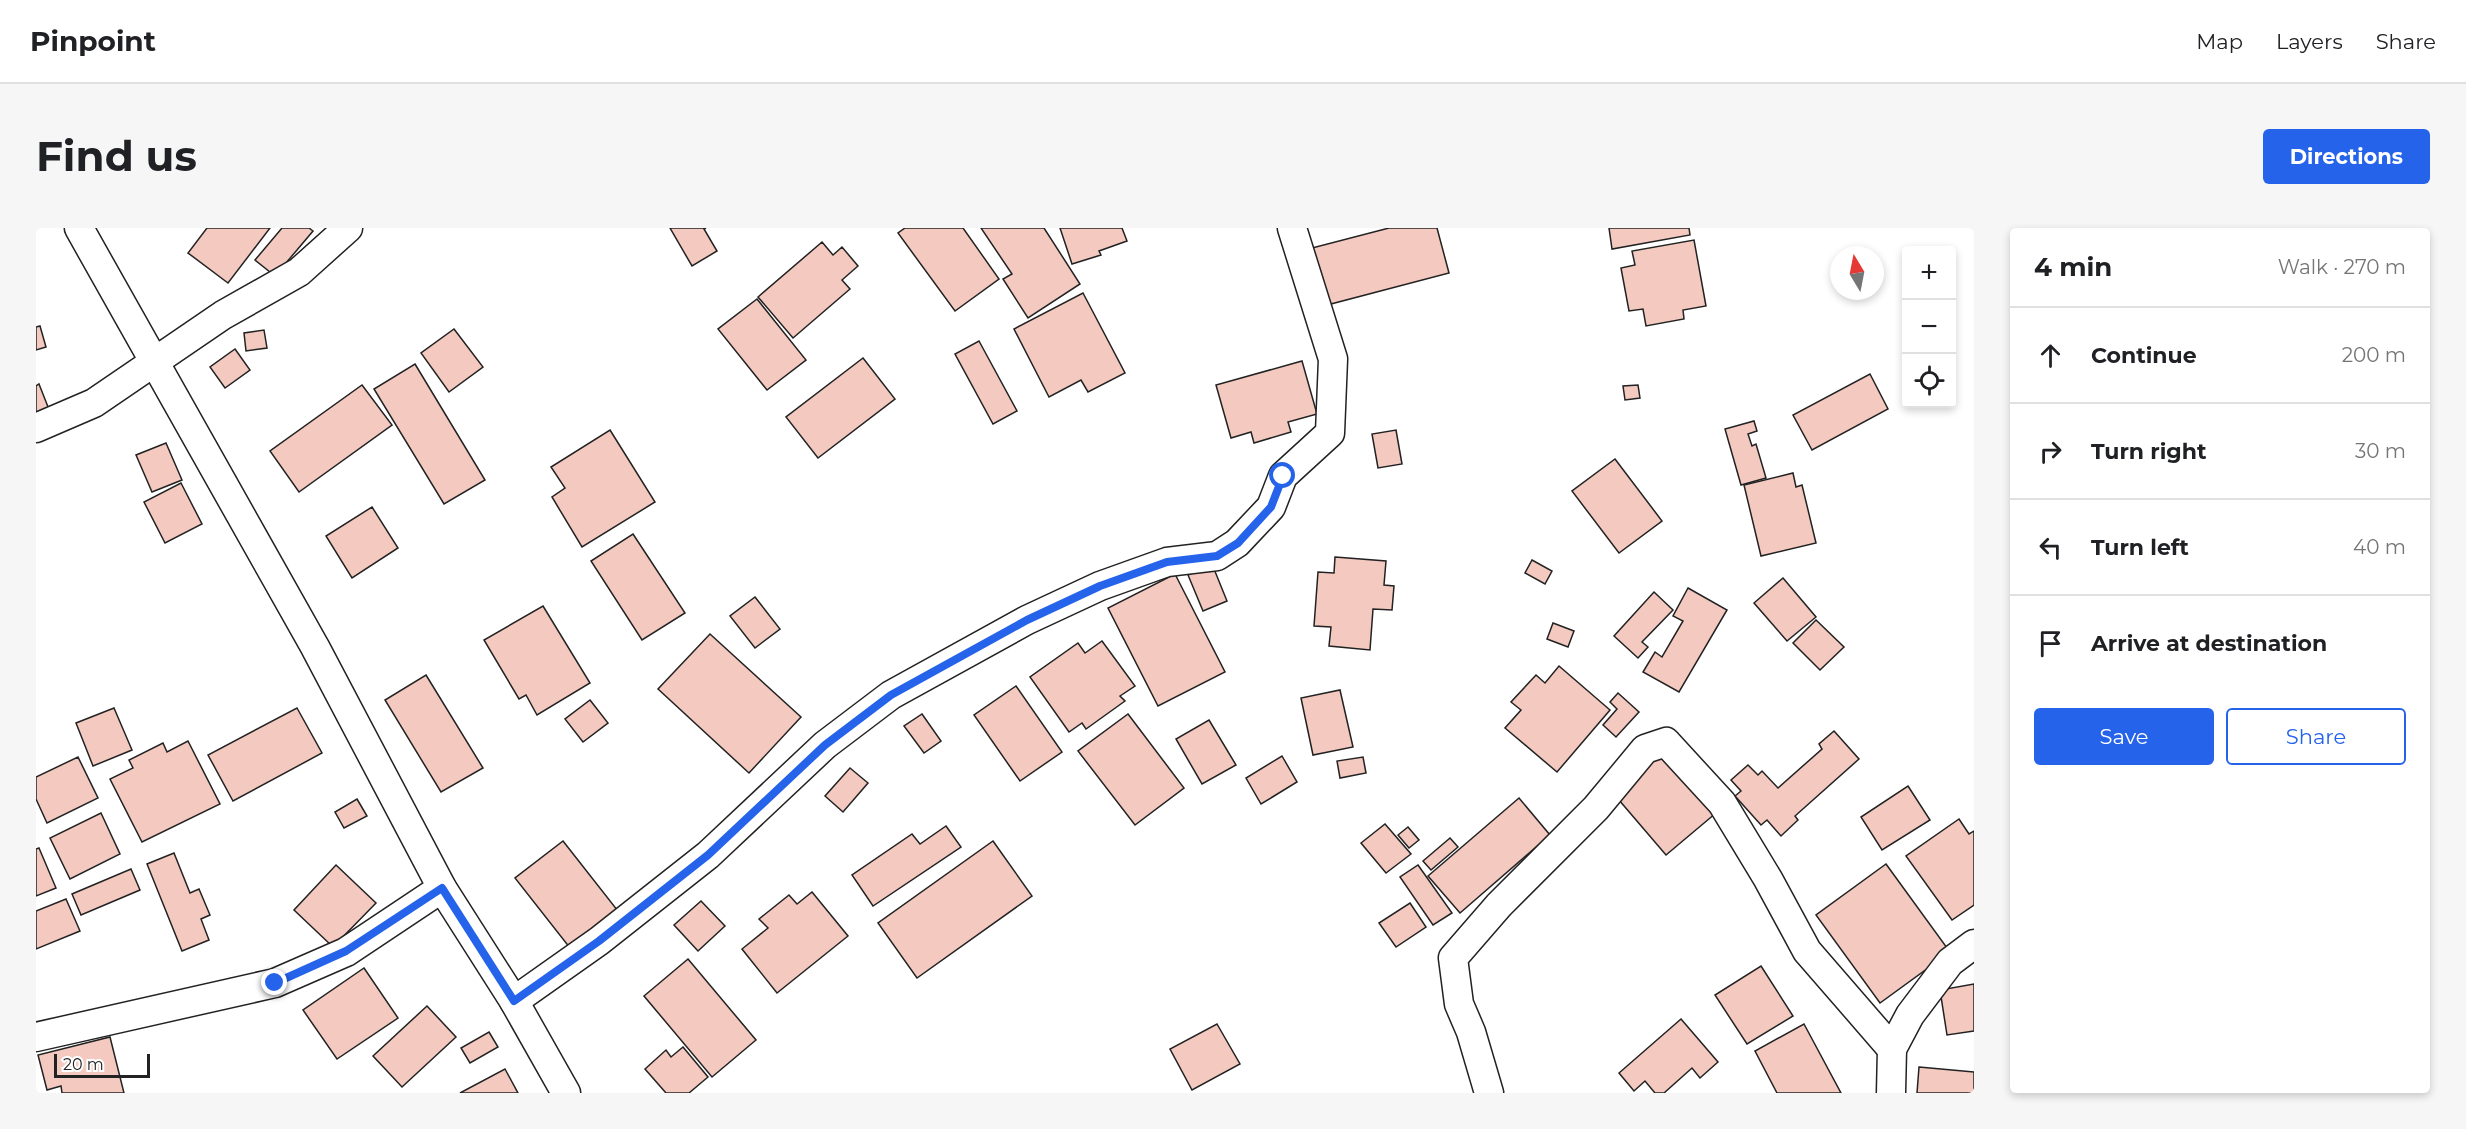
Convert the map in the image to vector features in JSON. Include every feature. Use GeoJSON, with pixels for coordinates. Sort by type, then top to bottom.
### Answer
{"type":"FeatureCollection","features":[{"type":"Feature","properties":{"kind":"street"},"geometry":{"type":"LineString","coordinates":[[79,228],[315,647],[442,888],[514,1001],[567,1093]]}},
{"type":"Feature","properties":{"kind":"street"},"geometry":{"type":"LineString","coordinates":[[36,428],[94,403],[223,315],[299,272],[348,228]]}},
{"type":"Feature","properties":{"kind":"street"},"geometry":{"type":"LineString","coordinates":[[514,1001],[599,941],[708,855],[825,745],[891,695],[1027,620],[1100,586],[1167,562],[1217,556],[1238,543],[1271,507],[1283,476],[1330,433],[1333,359],[1292,228]]}},
{"type":"Feature","properties":{"kind":"street"},"geometry":{"type":"LineString","coordinates":[[1489,1093],[1471,1032],[1459,1004],[1453,958],[1499,905],[1596,808],[1646,749],[1666,742],[1722,803],[1768,879],[1807,951],[1892,1049]]}},
{"type":"Feature","properties":{"kind":"street"},"geometry":{"type":"LineString","coordinates":[[36,1037],[275,983],[346,951],[442,888]]}},
{"type":"Feature","properties":{"kind":"street"},"geometry":{"type":"LineString","coordinates":[[1890,1093],[1892,1049],[1910,1015],[1950,962],[1974,944]]}},
{"type":"Feature","properties":{"kind":"building"},"geometry":{"type":"Polygon","coordinates":[[[207,228],[270,228],[228,283],[188,253],[207,228]]]}},
{"type":"Feature","properties":{"kind":"building"},"geometry":{"type":"Polygon","coordinates":[[[282,228],[309,228],[313,231],[275,276],[255,260],[282,228]]]}},
{"type":"Feature","properties":{"kind":"building"},"geometry":{"type":"Polygon","coordinates":[[[670,228],[706,228],[704,229],[717,251],[692,266],[670,228]]]}},
{"type":"Feature","properties":{"kind":"building"},"geometry":{"type":"Polygon","coordinates":[[[905,228],[963,228],[999,279],[955,311],[898,233],[905,228]]]}},
{"type":"Feature","properties":{"kind":"building"},"geometry":{"type":"Polygon","coordinates":[[[981,228],[1044,228],[1080,284],[1028,318],[1003,279],[1012,274],[981,228]]]}},
{"type":"Feature","properties":{"kind":"building"},"geometry":{"type":"Polygon","coordinates":[[[1060,228],[1122,228],[1127,241],[1099,251],[1101,255],[1072,264],[1060,228]]]}},
{"type":"Feature","properties":{"kind":"building"},"geometry":{"type":"Polygon","coordinates":[[[1389,228],[1437,228],[1449,273],[1327,305],[1312,248],[1389,228]]]}},
{"type":"Feature","properties":{"kind":"building"},"geometry":{"type":"Polygon","coordinates":[[[1609,228],[1689,228],[1690,235],[1612,249],[1609,228]]]}},
{"type":"Feature","properties":{"kind":"building"},"geometry":{"type":"Polygon","coordinates":[[[1694,240],[1706,306],[1683,310],[1684,319],[1646,326],[1643,309],[1629,311],[1621,268],[1635,265],[1632,251],[1694,240]]]}},
{"type":"Feature","properties":{"kind":"building"},"geometry":{"type":"Polygon","coordinates":[[[822,242],[833,255],[842,247],[858,266],[842,280],[850,289],[793,338],[758,297],[822,242]]]}},
{"type":"Feature","properties":{"kind":"building"},"geometry":{"type":"Polygon","coordinates":[[[1083,293],[1125,373],[1088,392],[1081,380],[1049,397],[1014,329],[1083,293]]]}},
{"type":"Feature","properties":{"kind":"building"},"geometry":{"type":"Polygon","coordinates":[[[757,299],[806,360],[767,390],[718,329],[757,299]]]}},
{"type":"Feature","properties":{"kind":"building"},"geometry":{"type":"Polygon","coordinates":[[[40,326],[46,347],[36,350],[36,327],[40,326]]]}},
{"type":"Feature","properties":{"kind":"building"},"geometry":{"type":"Polygon","coordinates":[[[454,329],[483,367],[449,392],[421,353],[454,329]]]}},
{"type":"Feature","properties":{"kind":"building"},"geometry":{"type":"Polygon","coordinates":[[[264,330],[267,348],[246,351],[244,333],[264,330]]]}},
{"type":"Feature","properties":{"kind":"building"},"geometry":{"type":"Polygon","coordinates":[[[979,341],[1017,411],[993,424],[955,354],[979,341]]]}},
{"type":"Feature","properties":{"kind":"building"},"geometry":{"type":"Polygon","coordinates":[[[235,349],[250,370],[225,388],[210,367],[235,349]]]}},
{"type":"Feature","properties":{"kind":"building"},"geometry":{"type":"Polygon","coordinates":[[[863,358],[895,399],[818,458],[786,417],[863,358]]]}},
{"type":"Feature","properties":{"kind":"building"},"geometry":{"type":"Polygon","coordinates":[[[1302,361],[1317,414],[1288,422],[1291,432],[1254,443],[1251,432],[1231,438],[1216,385],[1302,361]]]}},
{"type":"Feature","properties":{"kind":"building"},"geometry":{"type":"Polygon","coordinates":[[[415,364],[485,480],[444,504],[374,389],[415,364]]]}},
{"type":"Feature","properties":{"kind":"building"},"geometry":{"type":"Polygon","coordinates":[[[1870,374],[1888,409],[1812,450],[1793,415],[1870,374]]]}},
{"type":"Feature","properties":{"kind":"building"},"geometry":{"type":"Polygon","coordinates":[[[39,384],[52,417],[36,423],[36,386],[39,384]]]}},
{"type":"Feature","properties":{"kind":"building"},"geometry":{"type":"Polygon","coordinates":[[[362,385],[392,425],[299,492],[270,451],[362,385]]]}},
{"type":"Feature","properties":{"kind":"building"},"geometry":{"type":"Polygon","coordinates":[[[1638,385],[1640,398],[1625,400],[1623,386],[1638,385]]]}},
{"type":"Feature","properties":{"kind":"building"},"geometry":{"type":"Polygon","coordinates":[[[1754,421],[1757,431],[1748,434],[1752,446],[1756,444],[1766,478],[1741,485],[1725,429],[1754,421]]]}},
{"type":"Feature","properties":{"kind":"building"},"geometry":{"type":"Polygon","coordinates":[[[610,430],[655,502],[582,547],[552,497],[565,488],[551,467],[610,430]]]}},
{"type":"Feature","properties":{"kind":"building"},"geometry":{"type":"Polygon","coordinates":[[[1396,430],[1402,464],[1378,468],[1372,434],[1396,430]]]}},
{"type":"Feature","properties":{"kind":"building"},"geometry":{"type":"Polygon","coordinates":[[[166,443],[182,480],[152,492],[136,455],[166,443]]]}},
{"type":"Feature","properties":{"kind":"building"},"geometry":{"type":"Polygon","coordinates":[[[1615,459],[1662,521],[1619,553],[1572,491],[1615,459]]]}},
{"type":"Feature","properties":{"kind":"building"},"geometry":{"type":"Polygon","coordinates":[[[1793,473],[1796,487],[1802,485],[1816,543],[1761,556],[1744,485],[1793,473]]]}},
{"type":"Feature","properties":{"kind":"building"},"geometry":{"type":"Polygon","coordinates":[[[181,483],[202,524],[165,543],[144,502],[181,483]]]}},
{"type":"Feature","properties":{"kind":"building"},"geometry":{"type":"Polygon","coordinates":[[[372,507],[398,548],[352,578],[326,536],[372,507]]]}},
{"type":"Feature","properties":{"kind":"building"},"geometry":{"type":"Polygon","coordinates":[[[633,534],[685,613],[642,640],[591,561],[633,534]]]}},
{"type":"Feature","properties":{"kind":"building"},"geometry":{"type":"Polygon","coordinates":[[[1335,557],[1386,561],[1384,585],[1394,586],[1392,610],[1373,609],[1370,650],[1329,646],[1331,627],[1314,626],[1318,572],[1334,573],[1335,557]]]}},
{"type":"Feature","properties":{"kind":"building"},"geometry":{"type":"Polygon","coordinates":[[[1532,560],[1552,571],[1545,584],[1525,573],[1532,560]]]}},
{"type":"Feature","properties":{"kind":"building"},"geometry":{"type":"Polygon","coordinates":[[[1212,564],[1227,601],[1203,611],[1188,575],[1212,564]]]}},
{"type":"Feature","properties":{"kind":"building"},"geometry":{"type":"Polygon","coordinates":[[[1175,574],[1225,672],[1158,706],[1108,608],[1175,574]]]}},
{"type":"Feature","properties":{"kind":"building"},"geometry":{"type":"Polygon","coordinates":[[[1783,578],[1816,617],[1787,641],[1754,603],[1783,578]]]}},
{"type":"Feature","properties":{"kind":"building"},"geometry":{"type":"Polygon","coordinates":[[[1688,588],[1727,610],[1679,692],[1643,672],[1655,652],[1662,657],[1683,621],[1673,616],[1688,588]]]}},
{"type":"Feature","properties":{"kind":"building"},"geometry":{"type":"Polygon","coordinates":[[[1654,592],[1673,610],[1642,642],[1648,647],[1638,658],[1614,636],[1654,592]]]}},
{"type":"Feature","properties":{"kind":"building"},"geometry":{"type":"Polygon","coordinates":[[[755,597],[780,629],[755,648],[730,616],[755,597]]]}},
{"type":"Feature","properties":{"kind":"building"},"geometry":{"type":"Polygon","coordinates":[[[543,606],[590,683],[537,715],[526,695],[519,699],[484,640],[543,606]]]}},
{"type":"Feature","properties":{"kind":"building"},"geometry":{"type":"Polygon","coordinates":[[[1816,620],[1844,647],[1820,670],[1793,643],[1816,620]]]}},
{"type":"Feature","properties":{"kind":"building"},"geometry":{"type":"Polygon","coordinates":[[[1553,623],[1574,631],[1568,647],[1547,639],[1553,623]]]}},
{"type":"Feature","properties":{"kind":"building"},"geometry":{"type":"Polygon","coordinates":[[[710,634],[801,717],[749,773],[658,689],[710,634]]]}},
{"type":"Feature","properties":{"kind":"building"},"geometry":{"type":"Polygon","coordinates":[[[1102,641],[1135,686],[1120,696],[1125,701],[1086,729],[1082,723],[1069,732],[1030,677],[1078,643],[1085,653],[1102,641]]]}},
{"type":"Feature","properties":{"kind":"building"},"geometry":{"type":"Polygon","coordinates":[[[1559,666],[1610,710],[1557,772],[1505,728],[1521,710],[1511,702],[1536,675],[1545,683],[1559,666]]]}},
{"type":"Feature","properties":{"kind":"building"},"geometry":{"type":"Polygon","coordinates":[[[426,675],[483,768],[441,792],[385,700],[426,675]]]}},
{"type":"Feature","properties":{"kind":"building"},"geometry":{"type":"Polygon","coordinates":[[[1016,686],[1062,752],[1020,781],[974,715],[1016,686]]]}},
{"type":"Feature","properties":{"kind":"building"},"geometry":{"type":"Polygon","coordinates":[[[1340,690],[1353,747],[1313,755],[1301,698],[1340,690]]]}},
{"type":"Feature","properties":{"kind":"building"},"geometry":{"type":"Polygon","coordinates":[[[1618,693],[1639,712],[1616,737],[1603,725],[1617,709],[1610,702],[1618,693]]]}},
{"type":"Feature","properties":{"kind":"building"},"geometry":{"type":"Polygon","coordinates":[[[590,700],[608,723],[583,742],[565,719],[590,700]]]}},
{"type":"Feature","properties":{"kind":"building"},"geometry":{"type":"Polygon","coordinates":[[[114,708],[132,750],[93,766],[76,723],[114,708]]]}},
{"type":"Feature","properties":{"kind":"building"},"geometry":{"type":"Polygon","coordinates":[[[297,708],[322,753],[233,801],[208,755],[297,708]]]}},
{"type":"Feature","properties":{"kind":"building"},"geometry":{"type":"Polygon","coordinates":[[[922,714],[941,741],[924,753],[904,726],[922,714]]]}},
{"type":"Feature","properties":{"kind":"building"},"geometry":{"type":"Polygon","coordinates":[[[1128,714],[1184,788],[1135,825],[1078,751],[1128,714]]]}},
{"type":"Feature","properties":{"kind":"building"},"geometry":{"type":"Polygon","coordinates":[[[1209,720],[1236,765],[1202,784],[1176,739],[1209,720]]]}},
{"type":"Feature","properties":{"kind":"building"},"geometry":{"type":"Polygon","coordinates":[[[1834,731],[1859,759],[1795,816],[1798,820],[1781,836],[1767,820],[1761,825],[1735,796],[1741,791],[1731,780],[1748,765],[1758,775],[1762,771],[1778,788],[1822,749],[1819,744],[1834,731]]]}},
{"type":"Feature","properties":{"kind":"building"},"geometry":{"type":"Polygon","coordinates":[[[188,741],[220,804],[142,842],[110,779],[133,768],[129,760],[163,743],[167,752],[188,741]]]}},
{"type":"Feature","properties":{"kind":"building"},"geometry":{"type":"Polygon","coordinates":[[[1663,751],[1716,813],[1666,855],[1613,793],[1663,751]]]}},
{"type":"Feature","properties":{"kind":"building"},"geometry":{"type":"Polygon","coordinates":[[[1282,756],[1297,782],[1261,804],[1246,778],[1282,756]]]}},
{"type":"Feature","properties":{"kind":"building"},"geometry":{"type":"Polygon","coordinates":[[[78,757],[98,798],[47,823],[36,799],[36,777],[78,757]]]}},
{"type":"Feature","properties":{"kind":"building"},"geometry":{"type":"Polygon","coordinates":[[[1363,757],[1366,773],[1340,778],[1337,761],[1363,757]]]}},
{"type":"Feature","properties":{"kind":"building"},"geometry":{"type":"Polygon","coordinates":[[[850,768],[868,783],[843,812],[825,796],[850,768]]]}},
{"type":"Feature","properties":{"kind":"building"},"geometry":{"type":"Polygon","coordinates":[[[1908,786],[1930,820],[1882,850],[1861,817],[1908,786]]]}},
{"type":"Feature","properties":{"kind":"building"},"geometry":{"type":"Polygon","coordinates":[[[1519,798],[1550,835],[1460,913],[1428,876],[1519,798]]]}},
{"type":"Feature","properties":{"kind":"building"},"geometry":{"type":"Polygon","coordinates":[[[357,799],[367,816],[344,828],[335,812],[357,799]]]}},
{"type":"Feature","properties":{"kind":"building"},"geometry":{"type":"Polygon","coordinates":[[[101,813],[120,854],[70,879],[50,838],[101,813]]]}},
{"type":"Feature","properties":{"kind":"building"},"geometry":{"type":"Polygon","coordinates":[[[1959,819],[1969,834],[1974,831],[1974,905],[1952,920],[1906,856],[1959,819]]]}},
{"type":"Feature","properties":{"kind":"building"},"geometry":{"type":"Polygon","coordinates":[[[1385,824],[1411,854],[1386,873],[1361,843],[1385,824]]]}},
{"type":"Feature","properties":{"kind":"building"},"geometry":{"type":"Polygon","coordinates":[[[946,826],[961,847],[873,906],[852,875],[912,834],[920,844],[946,826]]]}},
{"type":"Feature","properties":{"kind":"building"},"geometry":{"type":"Polygon","coordinates":[[[1408,827],[1419,840],[1409,848],[1398,835],[1408,827]]]}},
{"type":"Feature","properties":{"kind":"building"},"geometry":{"type":"Polygon","coordinates":[[[1450,838],[1458,847],[1431,870],[1423,861],[1450,838]]]}},
{"type":"Feature","properties":{"kind":"building"},"geometry":{"type":"Polygon","coordinates":[[[563,841],[618,911],[570,948],[515,878],[563,841]]]}},
{"type":"Feature","properties":{"kind":"building"},"geometry":{"type":"Polygon","coordinates":[[[993,841],[1032,896],[917,978],[878,923],[993,841]]]}},
{"type":"Feature","properties":{"kind":"building"},"geometry":{"type":"Polygon","coordinates":[[[39,848],[56,888],[36,896],[36,849],[39,848]]]}},
{"type":"Feature","properties":{"kind":"building"},"geometry":{"type":"Polygon","coordinates":[[[174,853],[190,893],[199,889],[210,915],[201,919],[209,940],[182,951],[147,864],[174,853]]]}},
{"type":"Feature","properties":{"kind":"building"},"geometry":{"type":"Polygon","coordinates":[[[1886,864],[1950,952],[1880,1003],[1816,915],[1886,864]]]}},
{"type":"Feature","properties":{"kind":"building"},"geometry":{"type":"Polygon","coordinates":[[[336,865],[376,903],[333,947],[294,910],[336,865]]]}},
{"type":"Feature","properties":{"kind":"building"},"geometry":{"type":"Polygon","coordinates":[[[1418,865],[1452,913],[1433,925],[1400,877],[1418,865]]]}},
{"type":"Feature","properties":{"kind":"building"},"geometry":{"type":"Polygon","coordinates":[[[131,869],[140,890],[81,915],[72,894],[131,869]]]}},
{"type":"Feature","properties":{"kind":"building"},"geometry":{"type":"Polygon","coordinates":[[[812,892],[848,936],[777,993],[742,949],[768,928],[759,919],[789,895],[797,904],[812,892]]]}},
{"type":"Feature","properties":{"kind":"building"},"geometry":{"type":"Polygon","coordinates":[[[66,899],[80,931],[36,949],[36,911],[66,899]]]}},
{"type":"Feature","properties":{"kind":"building"},"geometry":{"type":"Polygon","coordinates":[[[701,901],[725,926],[698,951],[674,925],[701,901]]]}},
{"type":"Feature","properties":{"kind":"building"},"geometry":{"type":"Polygon","coordinates":[[[1410,903],[1426,927],[1396,947],[1379,923],[1410,903]]]}},
{"type":"Feature","properties":{"kind":"building"},"geometry":{"type":"Polygon","coordinates":[[[688,959],[756,1040],[712,1077],[644,996],[688,959]]]}},
{"type":"Feature","properties":{"kind":"building"},"geometry":{"type":"Polygon","coordinates":[[[1761,966],[1793,1016],[1747,1044],[1715,995],[1761,966]]]}},
{"type":"Feature","properties":{"kind":"building"},"geometry":{"type":"Polygon","coordinates":[[[364,968],[398,1018],[337,1059],[303,1010],[364,968]]]}},
{"type":"Feature","properties":{"kind":"building"},"geometry":{"type":"Polygon","coordinates":[[[1974,984],[1974,1031],[1947,1035],[1940,990],[1974,984]]]}},
{"type":"Feature","properties":{"kind":"building"},"geometry":{"type":"Polygon","coordinates":[[[427,1006],[456,1037],[402,1087],[373,1056],[427,1006]]]}},
{"type":"Feature","properties":{"kind":"building"},"geometry":{"type":"Polygon","coordinates":[[[1681,1019],[1718,1062],[1700,1078],[1692,1068],[1664,1093],[1655,1093],[1645,1081],[1634,1091],[1619,1073],[1681,1019]]]}},
{"type":"Feature","properties":{"kind":"building"},"geometry":{"type":"Polygon","coordinates":[[[1217,1024],[1240,1064],[1192,1090],[1170,1049],[1217,1024]]]}},
{"type":"Feature","properties":{"kind":"building"},"geometry":{"type":"Polygon","coordinates":[[[1804,1024],[1841,1093],[1777,1093],[1755,1051],[1804,1024]]]}},
{"type":"Feature","properties":{"kind":"building"},"geometry":{"type":"Polygon","coordinates":[[[489,1032],[498,1047],[470,1063],[461,1048],[489,1032]]]}},
{"type":"Feature","properties":{"kind":"building"},"geometry":{"type":"Polygon","coordinates":[[[110,1037],[124,1093],[62,1093],[61,1086],[47,1090],[38,1055],[110,1037]]]}},
{"type":"Feature","properties":{"kind":"building"},"geometry":{"type":"Polygon","coordinates":[[[683,1047],[708,1077],[689,1093],[666,1093],[645,1069],[666,1050],[671,1057],[683,1047]]]}},
{"type":"Feature","properties":{"kind":"building"},"geometry":{"type":"Polygon","coordinates":[[[1919,1067],[1974,1072],[1974,1093],[1917,1093],[1919,1067]]]}},
{"type":"Feature","properties":{"kind":"building"},"geometry":{"type":"Polygon","coordinates":[[[505,1069],[518,1093],[460,1093],[505,1069]]]}},
{"type":"Feature","properties":{"kind":"route"},"geometry":{"type":"LineString","coordinates":[[275,983],[346,951],[442,888],[514,1001],[599,941],[708,855],[825,745],[891,695],[1027,620],[1100,586],[1167,562],[1217,556],[1238,543],[1271,507],[1283,476]]}}]}
